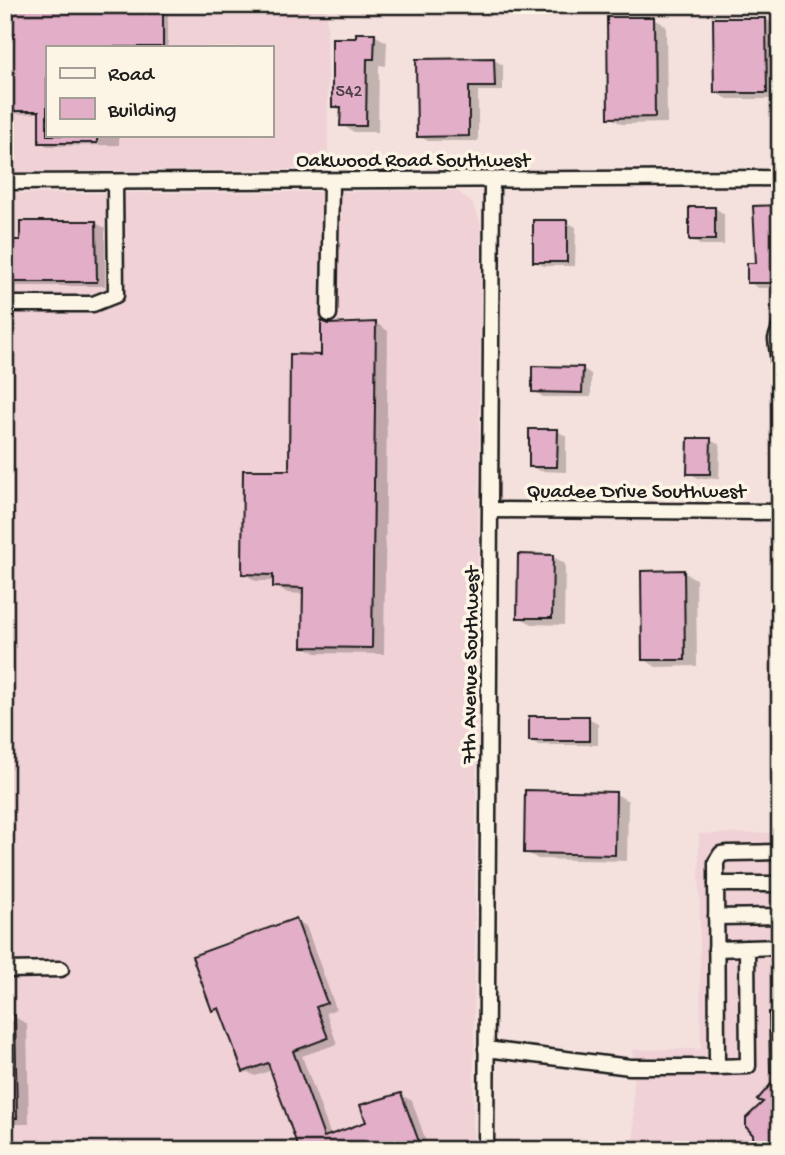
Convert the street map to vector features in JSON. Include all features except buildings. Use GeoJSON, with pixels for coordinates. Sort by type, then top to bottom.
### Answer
{"type":"FeatureCollection","features":[{"type":"Feature","properties":{"kind":"street","name":"Oakwood Road Southwest"},"geometry":{"type":"LineString","coordinates":[[5,182],[780,178]]}},
{"type":"Feature","properties":{"kind":"street","name":"7th Avenue Southwest"},"geometry":{"type":"LineString","coordinates":[[486,1150],[492,180]]}},
{"type":"Feature","properties":{"kind":"street"},"geometry":{"type":"LineString","coordinates":[[5,304],[93,304],[116,295],[115,181]]}},
{"type":"Feature","properties":{"kind":"street"},"geometry":{"type":"LineString","coordinates":[[329,314],[331,181]]}},
{"type":"Feature","properties":{"kind":"street"},"geometry":{"type":"LineString","coordinates":[[780,327],[776,339],[780,372]]}},
{"type":"Feature","properties":{"kind":"street","name":"Quadee Drive Southwest"},"geometry":{"type":"LineString","coordinates":[[491,510],[780,512]]}},
{"type":"Feature","properties":{"kind":"street"},"geometry":{"type":"LineString","coordinates":[[717,1067],[716,862],[721,854],[780,852]]}},
{"type":"Feature","properties":{"kind":"street"},"geometry":{"type":"LineString","coordinates":[[716,884],[780,884]]}},
{"type":"Feature","properties":{"kind":"street"},"geometry":{"type":"LineString","coordinates":[[716,917],[780,916]]}},
{"type":"Feature","properties":{"kind":"street"},"geometry":{"type":"LineString","coordinates":[[716,949],[780,947]]}},
{"type":"Feature","properties":{"kind":"street"},"geometry":{"type":"LineString","coordinates":[[486,1049],[630,1067],[748,1066],[747,948]]}},
{"type":"Feature","properties":{"kind":"street"},"geometry":{"type":"LineString","coordinates":[[5,970],[61,969]]}},
{"type":"Feature","properties":{"kind":"shaded area"},"geometry":{"type":"Polygon","coordinates":[[[5,5],[327,5],[328,169],[5,172],[5,5]]]}},
{"type":"Feature","properties":{"kind":"shaded area"},"geometry":{"type":"Polygon","coordinates":[[[457,191],[472,203],[481,224],[473,1150],[5,1150],[5,194],[457,191]]]}},
{"type":"Feature","properties":{"kind":"shaded area"},"geometry":{"type":"Polygon","coordinates":[[[780,833],[780,1150],[634,1150],[633,1050],[701,1049],[699,834],[780,833]]]}}]}
